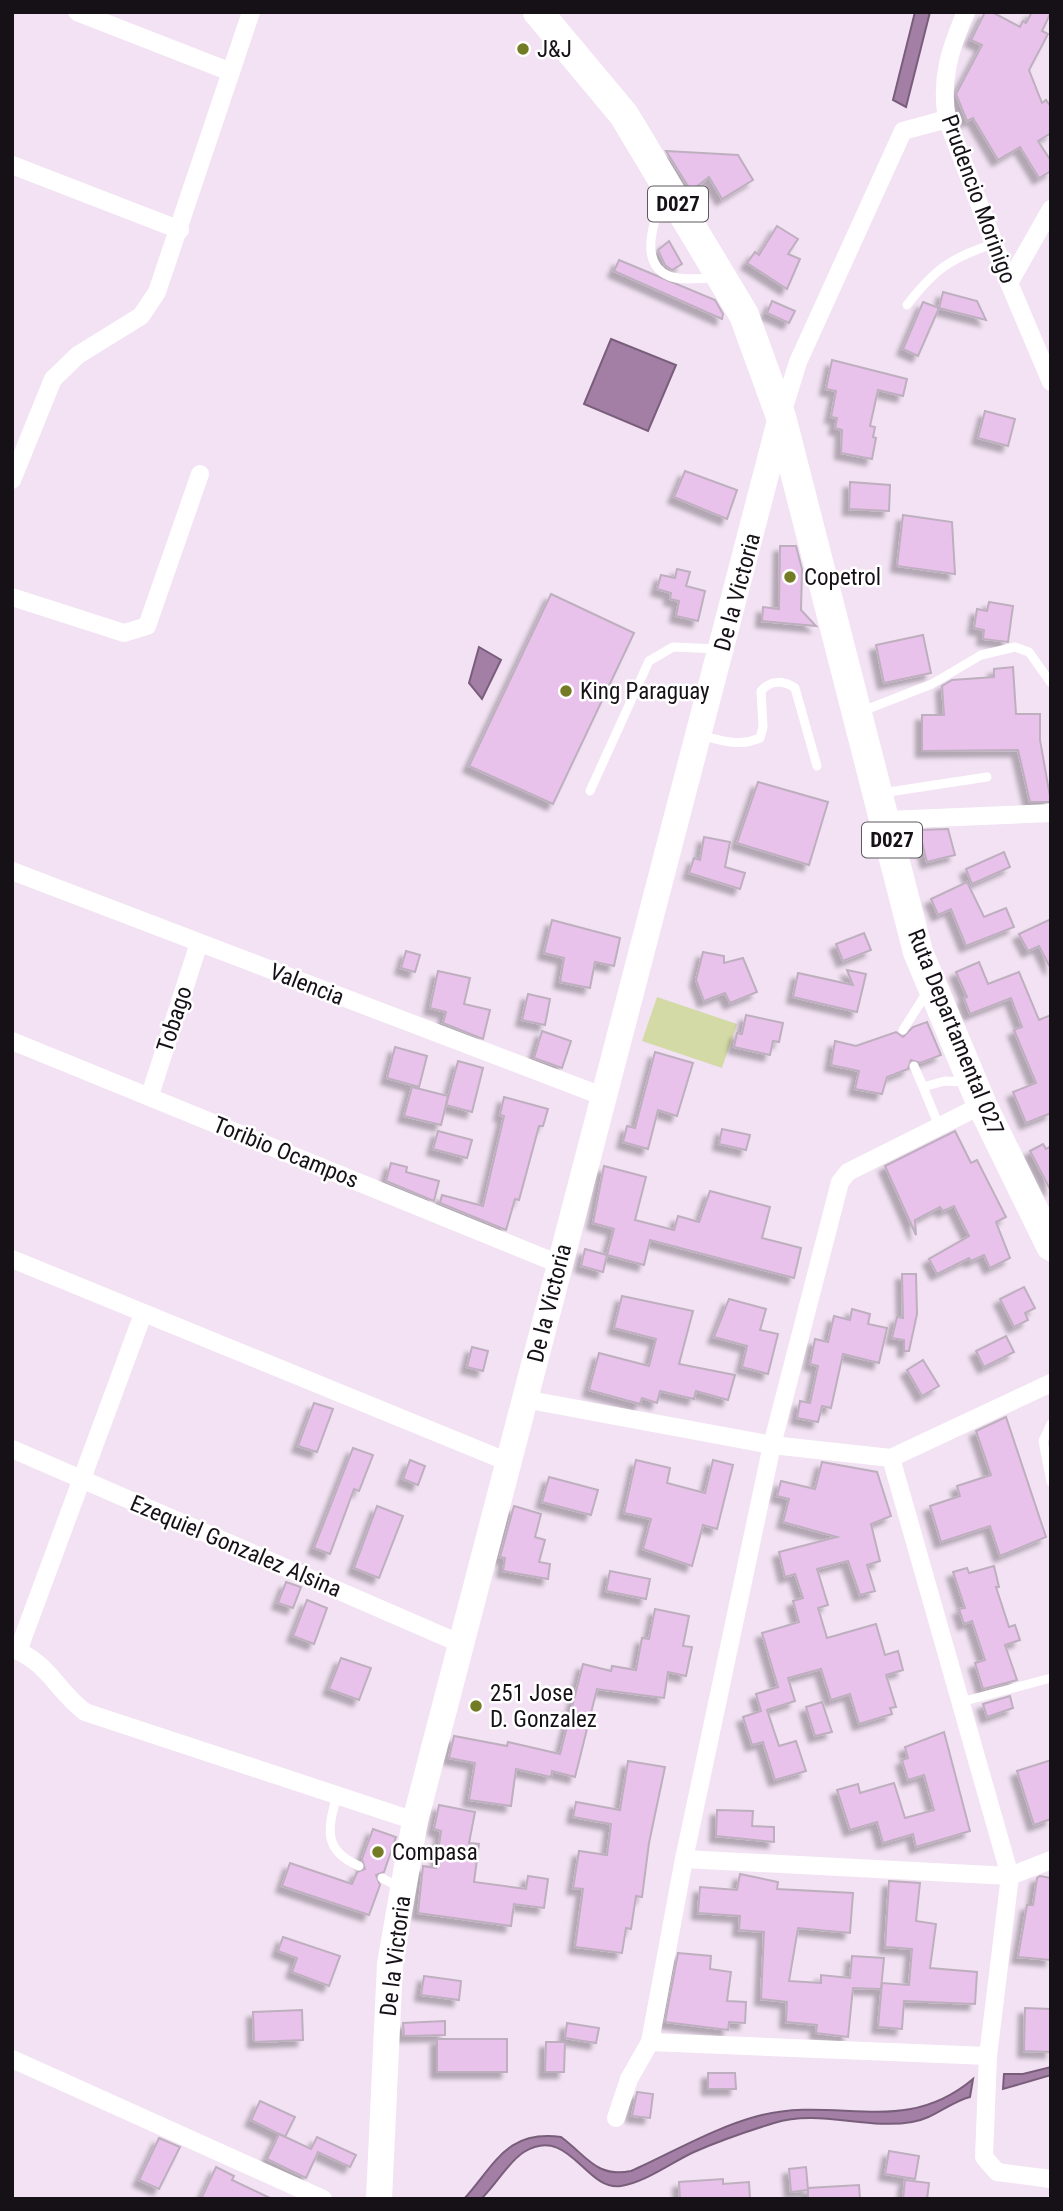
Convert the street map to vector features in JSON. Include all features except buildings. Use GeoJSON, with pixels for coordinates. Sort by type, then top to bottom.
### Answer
{"type":"FeatureCollection","features":[{"type":"Feature","properties":{"kind":"main road","name":"Ruta Departamental 027"},"geometry":{"type":"LineString","coordinates":[[538,12],[624,115],[744,315],[781,417],[859,712],[918,952],[977,1093],[1051,1246]]}},
{"type":"Feature","properties":{"kind":"main road","name":"De la Victoria"},"geometry":{"type":"LineString","coordinates":[[379,2199],[392,1883],[415,1821],[781,417]]}},
{"type":"Feature","properties":{"kind":"street"},"geometry":{"type":"LineString","coordinates":[[77,12],[231,72]]}},
{"type":"Feature","properties":{"kind":"street"},"geometry":{"type":"LineString","coordinates":[[12,480],[53,379],[78,355],[141,316],[157,292],[251,12]]}},
{"type":"Feature","properties":{"kind":"street","name":"Prudencio Morinigo"},"geometry":{"type":"LineString","coordinates":[[965,12],[945,67],[943,96],[947,119],[993,244],[1051,382]]}},
{"type":"Feature","properties":{"kind":"street"},"geometry":{"type":"LineString","coordinates":[[781,417],[798,362],[903,131],[947,119]]}},
{"type":"Feature","properties":{"kind":"street"},"geometry":{"type":"LineString","coordinates":[[12,165],[180,230]]}},
{"type":"Feature","properties":{"kind":"street"},"geometry":{"type":"LineString","coordinates":[[1009,284],[1051,209]]}},
{"type":"Feature","properties":{"kind":"street"},"geometry":{"type":"LineString","coordinates":[[12,597],[124,634],[147,626],[200,474]]}},
{"type":"Feature","properties":{"kind":"street"},"geometry":{"type":"LineString","coordinates":[[883,807],[1051,813]]}},
{"type":"Feature","properties":{"kind":"street","name":"Valencia"},"geometry":{"type":"LineString","coordinates":[[12,871],[602,1096]]}},
{"type":"Feature","properties":{"kind":"street","name":"Tobago"},"geometry":{"type":"LineString","coordinates":[[150,1095],[199,943]]}},
{"type":"Feature","properties":{"kind":"street","name":"Toribio Ocampos"},"geometry":{"type":"LineString","coordinates":[[12,1041],[559,1264]]}},
{"type":"Feature","properties":{"kind":"street"},"geometry":{"type":"LineString","coordinates":[[616,2118],[629,2079],[650,2042],[684,1859],[772,1445],[840,1182],[848,1172],[939,1126],[977,1093]]}},
{"type":"Feature","properties":{"kind":"street"},"geometry":{"type":"LineString","coordinates":[[12,1259],[509,1462]]}},
{"type":"Feature","properties":{"kind":"street"},"geometry":{"type":"LineString","coordinates":[[143,1314],[15,1649],[48,1670],[72,1702],[85,1712],[415,1821]]}},
{"type":"Feature","properties":{"kind":"street"},"geometry":{"type":"LineString","coordinates":[[524,1399],[772,1445],[891,1458],[1051,1382]]}},
{"type":"Feature","properties":{"kind":"street","name":"Ezequiel Gonzalez Alsina"},"geometry":{"type":"LineString","coordinates":[[12,1449],[460,1643]]}},
{"type":"Feature","properties":{"kind":"street"},"geometry":{"type":"LineString","coordinates":[[891,1458],[1010,1876],[988,2056],[984,2157],[997,2172],[1051,2179]]}},
{"type":"Feature","properties":{"kind":"street"},"geometry":{"type":"LineString","coordinates":[[684,1859],[1010,1876],[1051,1860]]}},
{"type":"Feature","properties":{"kind":"street"},"geometry":{"type":"LineString","coordinates":[[650,2042],[988,2056]]}},
{"type":"Feature","properties":{"kind":"street"},"geometry":{"type":"LineString","coordinates":[[12,2059],[323,2199]]}},
{"type":"Feature","properties":{"kind":"lane"},"geometry":{"type":"LineString","coordinates":[[668,187],[651,231],[651,253],[660,271],[671,277],[723,279]]}},
{"type":"Feature","properties":{"kind":"lane"},"geometry":{"type":"LineString","coordinates":[[907,305],[928,277],[947,261],[993,244]]}},
{"type":"Feature","properties":{"kind":"lane"},"geometry":{"type":"LineString","coordinates":[[590,791],[649,661],[673,647],[695,646],[722,650]]}},
{"type":"Feature","properties":{"kind":"lane"},"geometry":{"type":"LineString","coordinates":[[859,712],[932,684],[981,655],[1015,647],[1029,652],[1051,683]]}},
{"type":"Feature","properties":{"kind":"lane"},"geometry":{"type":"LineString","coordinates":[[699,734],[732,743],[749,743],[760,738],[764,727],[761,691],[768,684],[784,683],[795,688],[817,766]]}},
{"type":"Feature","properties":{"kind":"lane"},"geometry":{"type":"LineString","coordinates":[[883,807],[987,777]]}},
{"type":"Feature","properties":{"kind":"lane"},"geometry":{"type":"LineString","coordinates":[[903,1030],[932,985]]}},
{"type":"Feature","properties":{"kind":"lane"},"geometry":{"type":"LineString","coordinates":[[914,1066],[939,1126]]}},
{"type":"Feature","properties":{"kind":"lane"},"geometry":{"type":"LineString","coordinates":[[923,1087],[945,1081],[977,1093]]}},
{"type":"Feature","properties":{"kind":"lane"},"geometry":{"type":"LineString","coordinates":[[1051,1424],[1043,1441],[1051,1482]]}},
{"type":"Feature","properties":{"kind":"lane"},"geometry":{"type":"LineString","coordinates":[[961,1702],[1051,1678]]}},
{"type":"Feature","properties":{"kind":"lane"},"geometry":{"type":"LineString","coordinates":[[337,1795],[329,1826],[331,1844],[346,1861],[359,1866]]}},
{"type":"Feature","properties":{"kind":"green space"},"geometry":{"type":"Polygon","coordinates":[[[657,997],[737,1024],[722,1068],[642,1041],[657,997]]]}},
{"type":"Feature","properties":{"kind":"shaded area"},"geometry":{"type":"Polygon","coordinates":[[[915,12],[930,12],[906,107],[893,100],[915,12]]]}},
{"type":"Feature","properties":{"kind":"shaded area"},"geometry":{"type":"Polygon","coordinates":[[[611,339],[676,365],[648,431],[584,404],[611,339]]]}},
{"type":"Feature","properties":{"kind":"shaded area"},"geometry":{"type":"Polygon","coordinates":[[[479,647],[501,660],[482,699],[469,683],[479,647]]]}},
{"type":"Feature","properties":{"kind":"shaded area"},"geometry":{"type":"Polygon","coordinates":[[[1051,2067],[1051,2075],[1003,2089],[1004,2074],[1023,2074],[1051,2067]]]}},
{"type":"Feature","properties":{"kind":"shaded area"},"geometry":{"type":"Polygon","coordinates":[[[973,2079],[970,2097],[920,2120],[878,2124],[791,2119],[734,2136],[686,2156],[649,2176],[621,2186],[609,2185],[597,2179],[565,2152],[553,2146],[540,2146],[518,2156],[481,2199],[464,2199],[504,2152],[528,2139],[561,2137],[600,2168],[619,2172],[631,2171],[710,2133],[758,2116],[787,2111],[869,2112],[921,2107],[947,2097],[973,2079]]]}},
{"type":"Feature","properties":{"kind":"place","name":"J&J"},"geometry":{"type":"Point","coordinates":[523,49]}},
{"type":"Feature","properties":{"kind":"place","name":"Copetrol"},"geometry":{"type":"Point","coordinates":[790,577]}},
{"type":"Feature","properties":{"kind":"place","name":"King Paraguay"},"geometry":{"type":"Point","coordinates":[566,691]}},
{"type":"Feature","properties":{"kind":"place","name":"251 Jose D. Gonzalez"},"geometry":{"type":"Point","coordinates":[476,1706]}},
{"type":"Feature","properties":{"kind":"place","name":"Compasa"},"geometry":{"type":"Point","coordinates":[378,1852]}}]}
